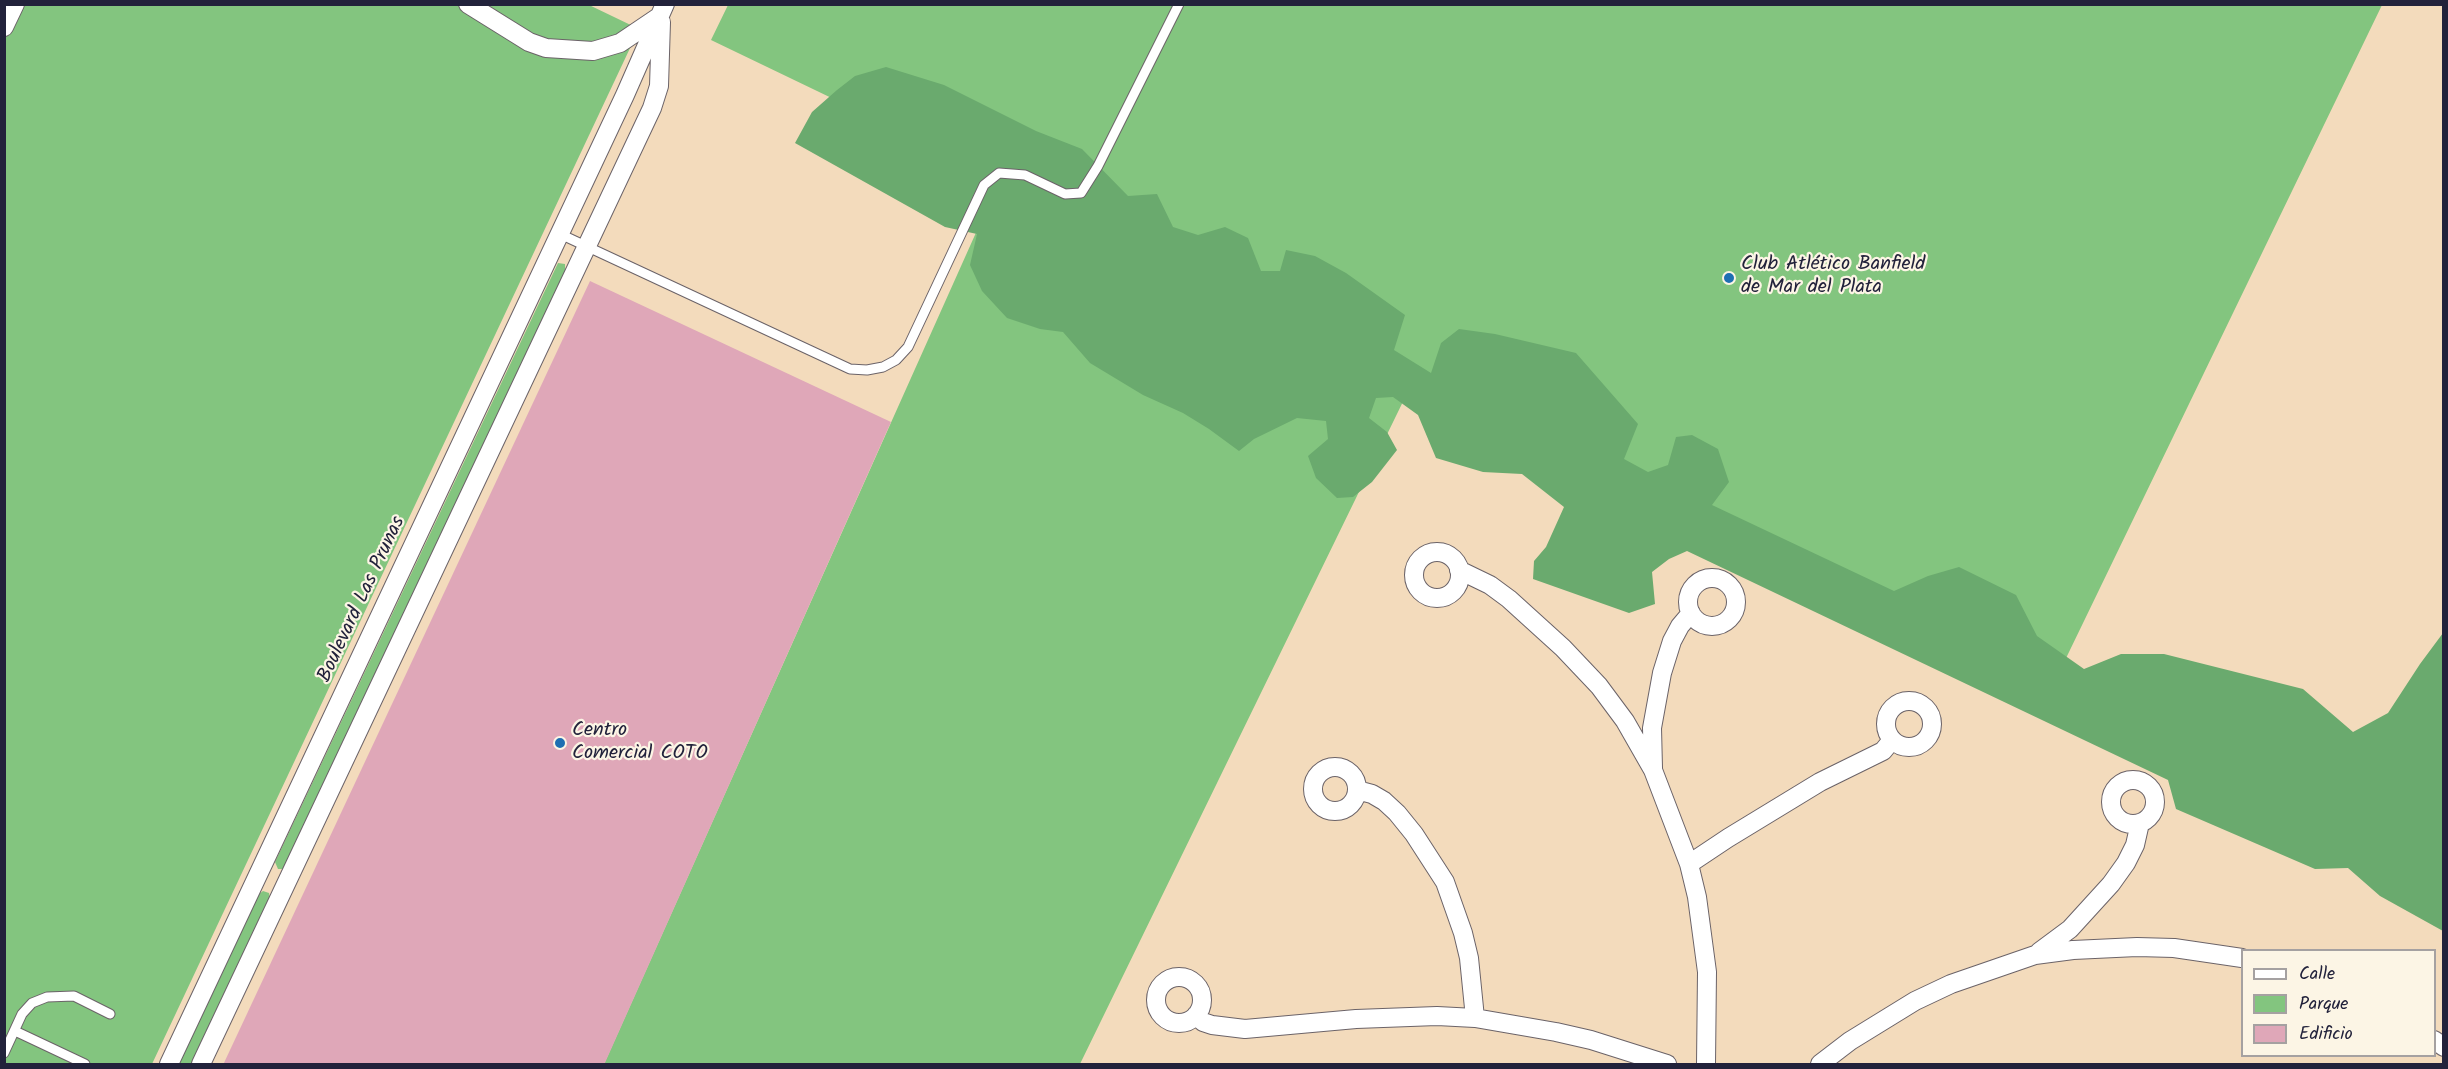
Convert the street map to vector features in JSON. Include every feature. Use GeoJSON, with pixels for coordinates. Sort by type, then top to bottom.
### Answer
{"type":"FeatureCollection","features":[{"type":"Feature","properties":{"kind":"street"},"geometry":{"type":"LineString","coordinates":[[4,27],[15,4]]}},
{"type":"Feature","properties":{"kind":"street"},"geometry":{"type":"LineString","coordinates":[[468,4],[529,42],[546,48],[593,51],[620,43],[663,10]]}},
{"type":"Feature","properties":{"kind":"street"},"geometry":{"type":"LineString","coordinates":[[201,1065],[652,108],[660,86],[663,10]]}},
{"type":"Feature","properties":{"kind":"street","name":"Boulevard Las Prunas"},"geometry":{"type":"LineString","coordinates":[[169,1065],[663,10]]}},
{"type":"Feature","properties":{"kind":"street"},"geometry":{"type":"LineString","coordinates":[[1459,570],[1499,592],[1535,621],[1563,648],[1599,686],[1625,721],[1653,770],[1689,864],[1704,934],[1707,972],[1706,1065]]}},
{"type":"Feature","properties":{"kind":"street"},"geometry":{"type":"LineString","coordinates":[[1653,770],[1652,728],[1662,673],[1672,641],[1680,626],[1691,613]]}},
{"type":"Feature","properties":{"kind":"street"},"geometry":{"type":"LineString","coordinates":[[1689,864],[1785,802],[1820,782],[1883,752],[1892,740]]}},
{"type":"Feature","properties":{"kind":"street"},"geometry":{"type":"LineString","coordinates":[[1357,790],[1372,794],[1397,813],[1430,857],[1445,882],[1463,933],[1469,958],[1475,1018]]}},
{"type":"Feature","properties":{"kind":"street"},"geometry":{"type":"LineString","coordinates":[[2035,955],[2070,929],[2111,884],[2126,863],[2140,823]]}},
{"type":"Feature","properties":{"kind":"street"},"geometry":{"type":"LineString","coordinates":[[259,874],[285,886]]}},
{"type":"Feature","properties":{"kind":"street"},"geometry":{"type":"LineString","coordinates":[[1820,1065],[1850,1041],[1915,1001],[1961,980],[2035,955],[2073,950],[2138,947],[2174,948],[2241,958]]}},
{"type":"Feature","properties":{"kind":"street"},"geometry":{"type":"LineString","coordinates":[[1196,1015],[1203,1022],[1212,1025],[1245,1029],[1375,1018],[1437,1016],[1475,1018],[1591,1040],[1667,1065]]}},
{"type":"Feature","properties":{"kind":"street"},"geometry":{"type":"LineString","coordinates":[[1707,1046],[1717,1065]]}},
{"type":"Feature","properties":{"kind":"lane"},"geometry":{"type":"LineString","coordinates":[[560,234],[850,369],[867,370],[883,367],[896,360],[908,347],[984,184],[999,173],[1025,175],[1065,194],[1081,193],[1098,166],[1179,4]]}},
{"type":"Feature","properties":{"kind":"lane"},"geometry":{"type":"LineString","coordinates":[[4,1053],[22,1014],[32,1003],[47,997],[74,996],[110,1014]]}},
{"type":"Feature","properties":{"kind":"lane"},"geometry":{"type":"LineString","coordinates":[[15,1031],[85,1065]]}},
{"type":"Feature","properties":{"kind":"lane"},"geometry":{"type":"LineString","coordinates":[[60,1065],[65,1054]]}},
{"type":"Feature","properties":{"kind":"green space"},"geometry":{"type":"Polygon","coordinates":[[[587,4],[639,29],[152,1064],[5,1064],[5,5],[587,4]]]}},
{"type":"Feature","properties":{"kind":"green space","name":"Club Atlético Banfield de Mar del Plata"},"geometry":{"type":"Polygon","coordinates":[[[728,5],[2382,5],[2054,683],[1415,377],[1080,1064],[604,1064],[1000,179],[711,40],[728,5]]]}},
{"type":"Feature","properties":{"kind":"green space"},"geometry":{"type":"Polygon","coordinates":[[[886,67],[944,85],[1036,131],[1082,149],[1128,196],[1157,194],[1173,227],[1198,235],[1225,227],[1248,238],[1261,271],[1280,271],[1286,250],[1315,256],[1346,273],[1405,315],[1394,350],[1431,373],[1441,343],[1459,329],[1495,334],[1576,353],[1638,424],[1624,459],[1648,472],[1668,465],[1676,437],[1692,435],[1718,449],[1729,482],[1712,505],[1894,591],[1928,576],[1959,567],[2016,595],[2037,636],[2084,669],[2121,654],[2164,654],[2303,689],[2353,732],[2388,713],[2443,633],[2443,931],[2380,896],[2348,868],[2315,869],[2176,809],[2168,780],[1687,551],[1669,559],[1652,572],[1655,604],[1629,613],[1533,579],[1534,561],[1546,547],[1564,507],[1522,474],[1483,472],[1436,458],[1418,415],[1393,397],[1376,398],[1369,418],[1387,432],[1397,450],[1372,482],[1353,497],[1337,498],[1316,478],[1308,456],[1328,439],[1326,421],[1297,418],[1254,439],[1239,451],[1183,413],[1143,395],[1090,363],[1063,332],[1040,329],[1007,318],[982,291],[970,265],[977,234],[945,227],[795,143],[812,112],[837,90],[855,76],[886,67]]]}},
{"type":"Feature","properties":{"kind":"green space"},"geometry":{"type":"Polygon","coordinates":[[[558,263],[565,264],[565,271],[283,869],[278,869],[275,862],[558,263]]]}},
{"type":"Feature","properties":{"kind":"green space"},"geometry":{"type":"Polygon","coordinates":[[[263,891],[269,893],[270,899],[191,1064],[179,1064],[259,894],[263,891]]]}},
{"type":"Feature","properties":{"kind":"building","name":"Centro Comercial COTO"},"geometry":{"type":"Polygon","coordinates":[[[590,281],[891,422],[604,1065],[223,1065],[590,281]]]}},
{"type":"Feature","properties":{"kind":"place","name":"Club Atlético Banfield de Mar del Plata"},"geometry":{"type":"Point","coordinates":[1729,278]}},
{"type":"Feature","properties":{"kind":"place","name":"Centro Comercial COTO"},"geometry":{"type":"Point","coordinates":[560,743]}}]}
